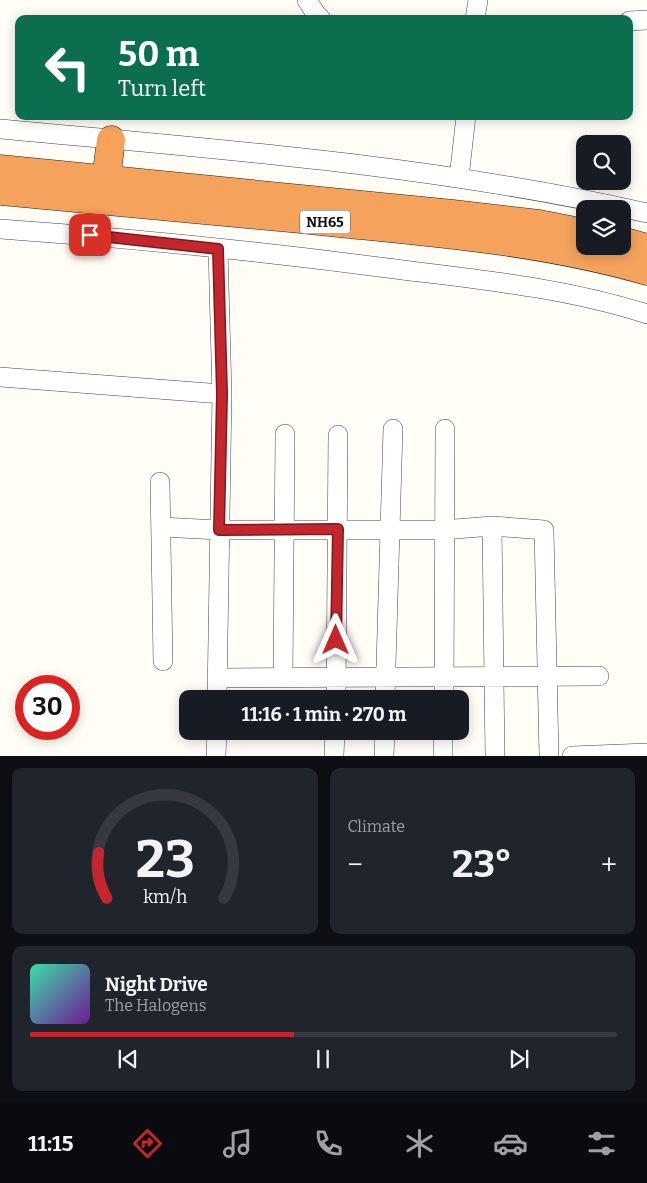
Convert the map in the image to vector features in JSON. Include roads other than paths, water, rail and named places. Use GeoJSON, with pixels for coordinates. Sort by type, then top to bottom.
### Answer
{"type":"FeatureCollection","features":[{"type":"Feature","properties":{"kind":"highway"},"geometry":{"type":"LineString","coordinates":[[106,180],[111,140]]}},
{"type":"Feature","properties":{"kind":"highway","name":"NH65"},"geometry":{"type":"LineString","coordinates":[[0,169],[530,223],[576,231]]}},
{"type":"Feature","properties":{"kind":"highway","name":"NH65"},"geometry":{"type":"LineString","coordinates":[[0,191],[453,234],[535,245],[607,260],[647,271]]}},
{"type":"Feature","properties":{"kind":"highway"},"geometry":{"type":"LineString","coordinates":[[631,244],[647,248]]}},
{"type":"Feature","properties":{"kind":"street"},"geometry":{"type":"LineString","coordinates":[[307,0],[317,15]]}},
{"type":"Feature","properties":{"kind":"street"},"geometry":{"type":"LineString","coordinates":[[476,15],[478,0]]}},
{"type":"Feature","properties":{"kind":"street"},"geometry":{"type":"LineString","coordinates":[[633,21],[647,20]]}},
{"type":"Feature","properties":{"kind":"street"},"geometry":{"type":"LineString","coordinates":[[460,178],[466,120]]}},
{"type":"Feature","properties":{"kind":"street"},"geometry":{"type":"LineString","coordinates":[[0,129],[246,152],[460,178],[567,195],[647,213]]}},
{"type":"Feature","properties":{"kind":"street"},"geometry":{"type":"LineString","coordinates":[[0,229],[108,237],[518,284],[616,304],[647,314]]}},
{"type":"Feature","properties":{"kind":"street"},"geometry":{"type":"LineString","coordinates":[[217,690],[222,394],[218,249]]}},
{"type":"Feature","properties":{"kind":"street"},"geometry":{"type":"LineString","coordinates":[[0,377],[222,394]]}},
{"type":"Feature","properties":{"kind":"street"},"geometry":{"type":"LineString","coordinates":[[385,690],[393,429]]}},
{"type":"Feature","properties":{"kind":"street"},"geometry":{"type":"LineString","coordinates":[[444,690],[443,530],[445,429]]}},
{"type":"Feature","properties":{"kind":"street"},"geometry":{"type":"LineString","coordinates":[[282,678],[282,529],[285,434]]}},
{"type":"Feature","properties":{"kind":"street"},"geometry":{"type":"LineString","coordinates":[[336,690],[338,435]]}},
{"type":"Feature","properties":{"kind":"street"},"geometry":{"type":"LineString","coordinates":[[160,482],[163,661]]}},
{"type":"Feature","properties":{"kind":"street"},"geometry":{"type":"LineString","coordinates":[[161,527],[219,530],[443,530],[492,526],[544,530],[549,756]]}},
{"type":"Feature","properties":{"kind":"street"},"geometry":{"type":"LineString","coordinates":[[492,526],[495,756]]}},
{"type":"Feature","properties":{"kind":"street"},"geometry":{"type":"LineString","coordinates":[[218,678],[599,676]]}},
{"type":"Feature","properties":{"kind":"street"},"geometry":{"type":"LineString","coordinates":[[216,756],[217,740]]}},
{"type":"Feature","properties":{"kind":"street"},"geometry":{"type":"LineString","coordinates":[[334,756],[335,740]]}},
{"type":"Feature","properties":{"kind":"street"},"geometry":{"type":"LineString","coordinates":[[384,740],[384,756]]}},
{"type":"Feature","properties":{"kind":"street"},"geometry":{"type":"LineString","coordinates":[[443,756],[444,740]]}},
{"type":"Feature","properties":{"kind":"street"},"geometry":{"type":"LineString","coordinates":[[572,756],[647,753]]}}]}
